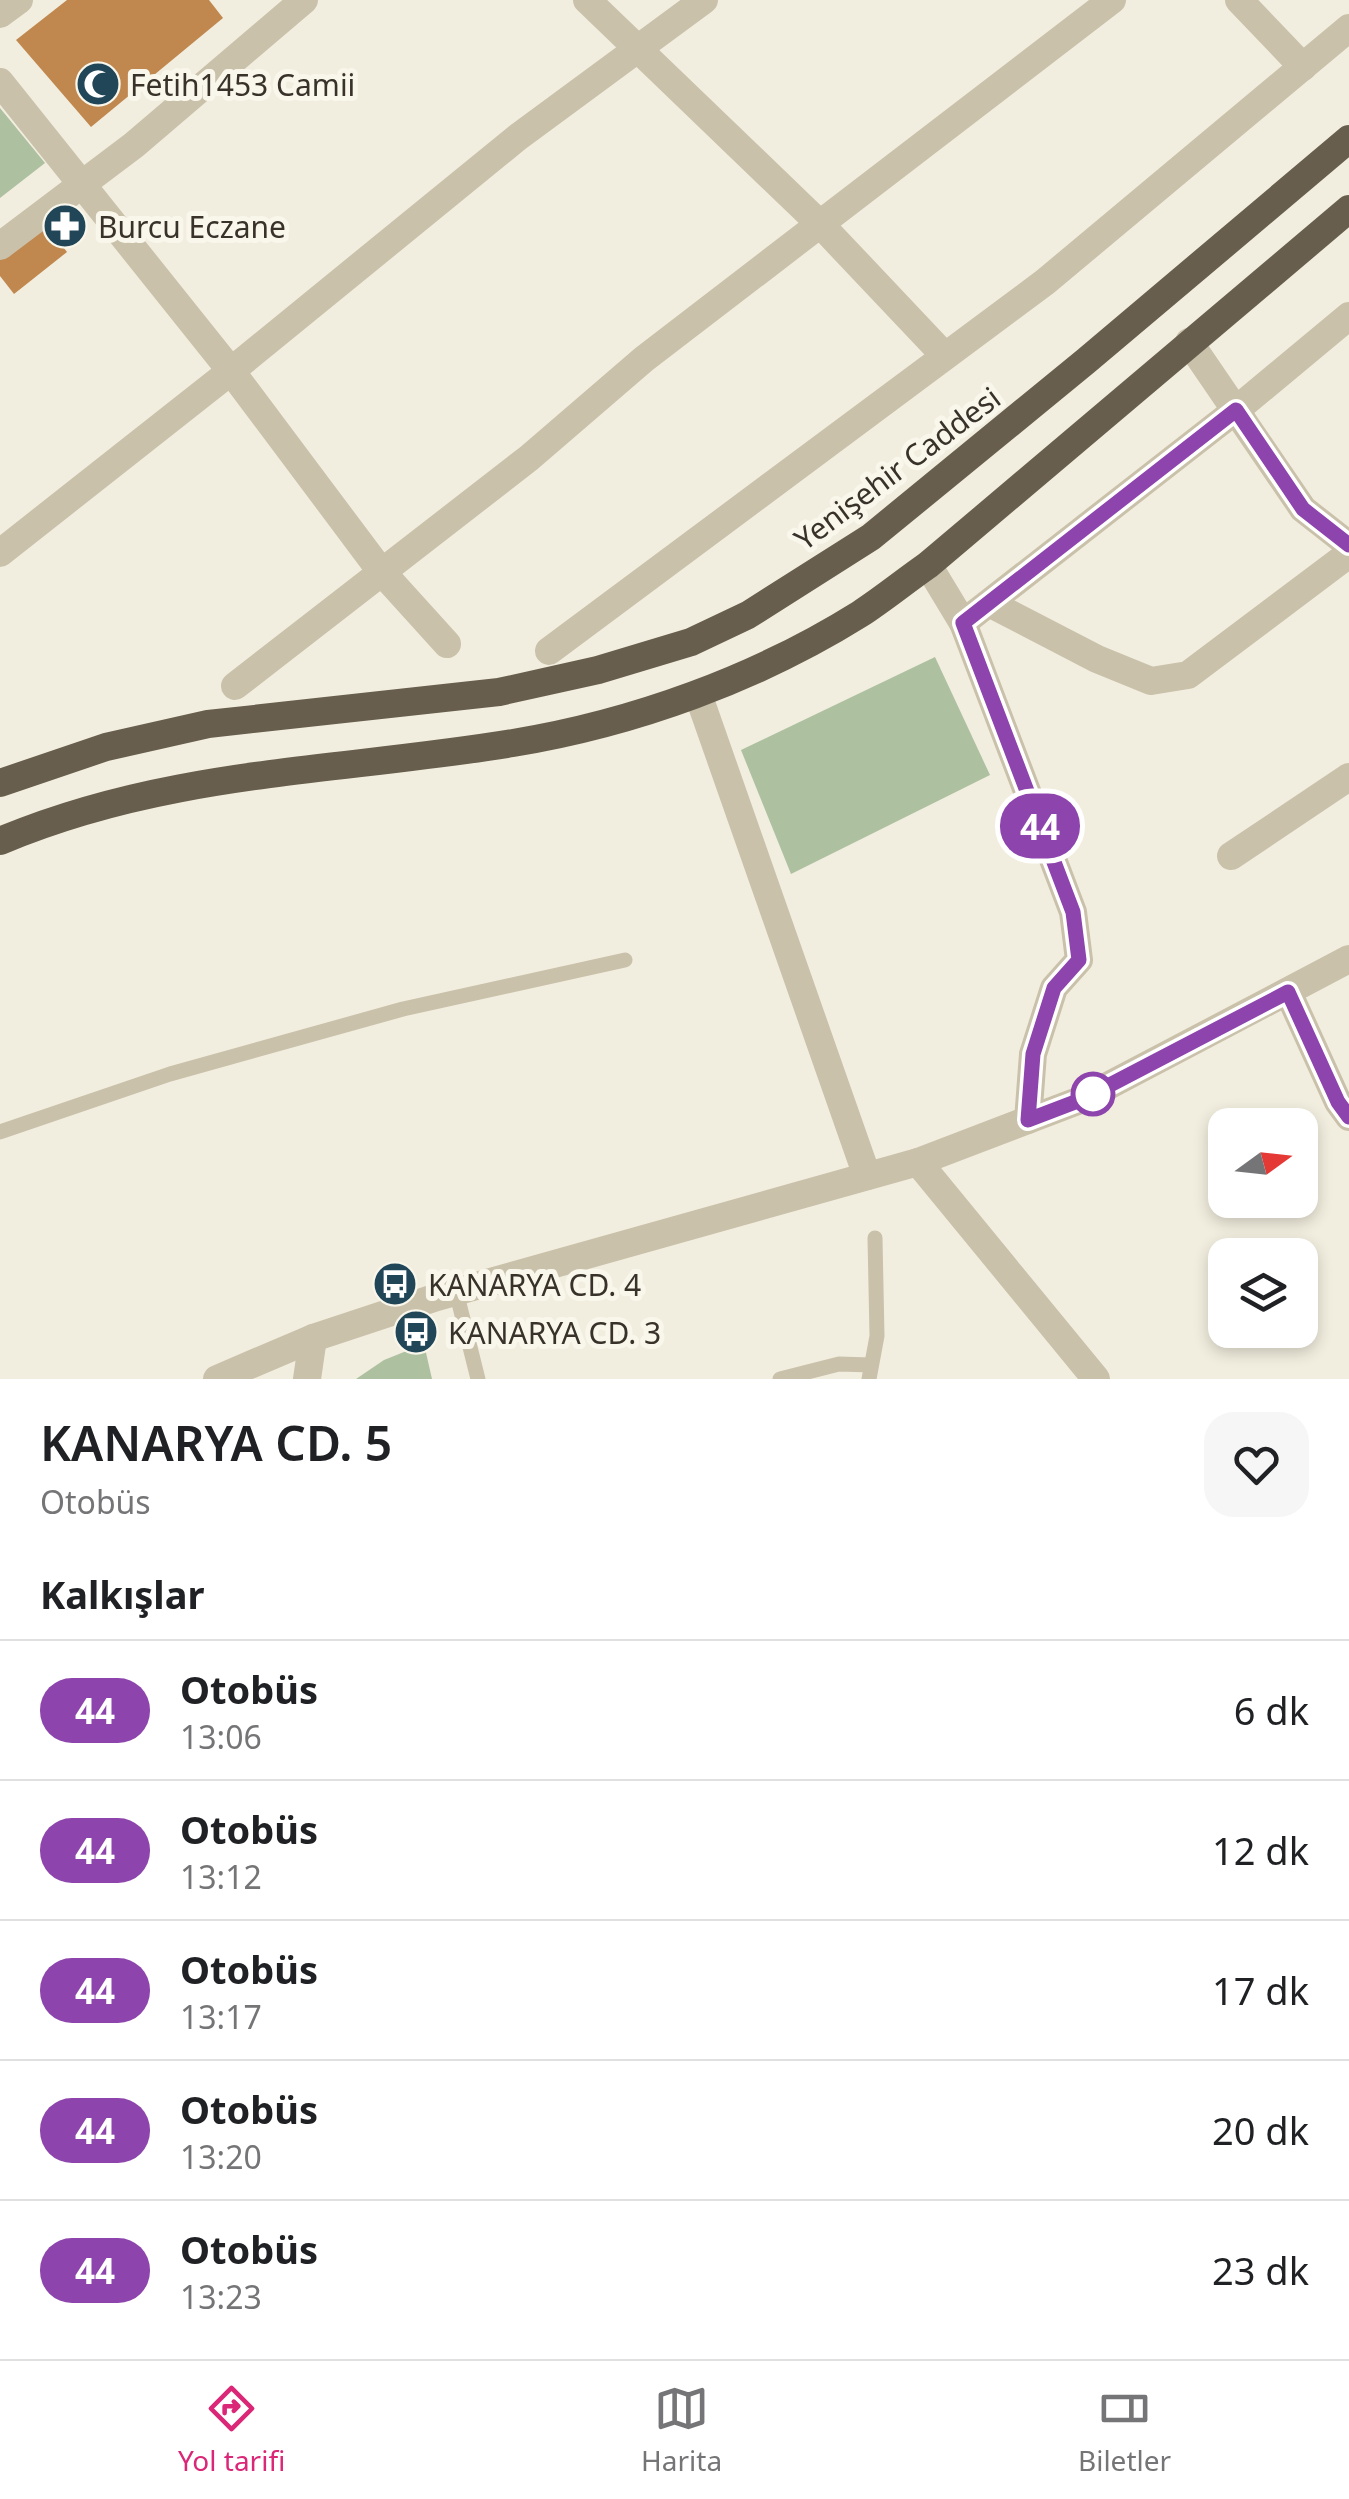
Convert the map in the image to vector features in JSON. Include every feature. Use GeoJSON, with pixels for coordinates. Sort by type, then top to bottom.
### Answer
{"type":"FeatureCollection","features":[{"type":"Feature","properties":{"kind":"highway","name":"Yenişehir Caddesi"},"geometry":{"type":"LineString","coordinates":[[0,783],[106,747],[208,724],[498,692],[598,670],[706,636],[748,615],[871,537],[1086,362],[1349,139]]}},
{"type":"Feature","properties":{"kind":"highway"},"geometry":{"type":"LineString","coordinates":[[0,841],[57,817],[182,786],[513,743],[626,718],[698,694],[771,661],[859,614],[928,565],[1349,209]]}},
{"type":"Feature","properties":{"kind":"street"},"geometry":{"type":"LineString","coordinates":[[0,14],[20,0]]}},
{"type":"Feature","properties":{"kind":"street"},"geometry":{"type":"LineString","coordinates":[[0,246],[134,145],[304,0]]}},
{"type":"Feature","properties":{"kind":"street"},"geometry":{"type":"LineString","coordinates":[[587,0],[822,226],[944,355]]}},
{"type":"Feature","properties":{"kind":"street"},"geometry":{"type":"LineString","coordinates":[[0,553],[518,137],[704,0]]}},
{"type":"Feature","properties":{"kind":"street"},"geometry":{"type":"LineString","coordinates":[[235,686],[529,458],[644,359],[1112,0]]}},
{"type":"Feature","properties":{"kind":"street"},"geometry":{"type":"LineString","coordinates":[[1238,0],[1303,67]]}},
{"type":"Feature","properties":{"kind":"street"},"geometry":{"type":"LineString","coordinates":[[549,652],[1045,282],[1349,28]]}},
{"type":"Feature","properties":{"kind":"street"},"geometry":{"type":"LineString","coordinates":[[0,82],[231,371],[380,570],[447,644]]}},
{"type":"Feature","properties":{"kind":"street"},"geometry":{"type":"LineString","coordinates":[[963,623],[1236,410],[1349,316]]}},
{"type":"Feature","properties":{"kind":"street"},"geometry":{"type":"LineString","coordinates":[[1189,342],[1303,509],[1349,545]]}},
{"type":"Feature","properties":{"kind":"street"},"geometry":{"type":"LineString","coordinates":[[992,604],[1096,659],[1151,682],[1188,675],[1349,554]]}},
{"type":"Feature","properties":{"kind":"street"},"geometry":{"type":"LineString","coordinates":[[928,565],[963,623],[1073,912],[1079,960],[1054,988],[1033,1054],[1028,1120]]}},
{"type":"Feature","properties":{"kind":"street"},"geometry":{"type":"LineString","coordinates":[[698,694],[867,1176]]}},
{"type":"Feature","properties":{"kind":"street"},"geometry":{"type":"LineString","coordinates":[[1230,856],[1349,777]]}},
{"type":"Feature","properties":{"kind":"street"},"geometry":{"type":"LineString","coordinates":[[217,1379],[312,1338],[456,1291],[918,1162],[1083,1099],[1349,959]]}},
{"type":"Feature","properties":{"kind":"street"},"geometry":{"type":"LineString","coordinates":[[1288,992],[1338,1102],[1349,1117]]}},
{"type":"Feature","properties":{"kind":"street"},"geometry":{"type":"LineString","coordinates":[[918,1162],[1096,1379]]}},
{"type":"Feature","properties":{"kind":"street"},"geometry":{"type":"LineString","coordinates":[[307,1379],[312,1338]]}},
{"type":"Feature","properties":{"kind":"lane"},"geometry":{"type":"LineString","coordinates":[[0,1132],[170,1074],[402,1009],[625,960]]}},
{"type":"Feature","properties":{"kind":"lane"},"geometry":{"type":"LineString","coordinates":[[780,1379],[840,1364],[870,1372],[876,1336],[876,1238]]}},
{"type":"Feature","properties":{"kind":"lane"},"geometry":{"type":"LineString","coordinates":[[456,1291],[478,1379]]}},
{"type":"Feature","properties":{"kind":"green space"},"geometry":{"type":"Polygon","coordinates":[[[0,108],[45,163],[0,198],[0,108]]]}},
{"type":"Feature","properties":{"kind":"green space"},"geometry":{"type":"Polygon","coordinates":[[[935,657],[990,775],[791,874],[741,750],[935,657]]]}},
{"type":"Feature","properties":{"kind":"green space"},"geometry":{"type":"Polygon","coordinates":[[[424,1344],[432,1379],[356,1379],[384,1360],[424,1344]]]}},
{"type":"Feature","properties":{"kind":"building","name":"Fetih1453 Camii"},"geometry":{"type":"Polygon","coordinates":[[[67,0],[209,0],[223,18],[91,127],[16,40],[67,0]]]}},
{"type":"Feature","properties":{"kind":"building"},"geometry":{"type":"Polygon","coordinates":[[[43,221],[67,252],[14,294],[0,276],[0,255],[43,221]]]}},
{"type":"Feature","properties":{"kind":"bus line","name":"44"},"geometry":{"type":"LineString","coordinates":[[1349,545],[1303,509],[1236,410],[963,623],[1073,912],[1079,960],[1054,988],[1033,1054],[1028,1120],[1083,1099],[1288,992],[1338,1102],[1349,1117]]}},
{"type":"Feature","properties":{"kind":"place","name":"Fetih1453 Camii"},"geometry":{"type":"Point","coordinates":[98,84]}},
{"type":"Feature","properties":{"kind":"place","name":"Burcu Eczane"},"geometry":{"type":"Point","coordinates":[65,226]}},
{"type":"Feature","properties":{"kind":"place","name":"KANARYA CD. 4"},"geometry":{"type":"Point","coordinates":[395,1284]}},
{"type":"Feature","properties":{"kind":"place","name":"KANARYA CD. 3"},"geometry":{"type":"Point","coordinates":[416,1332]}}]}
